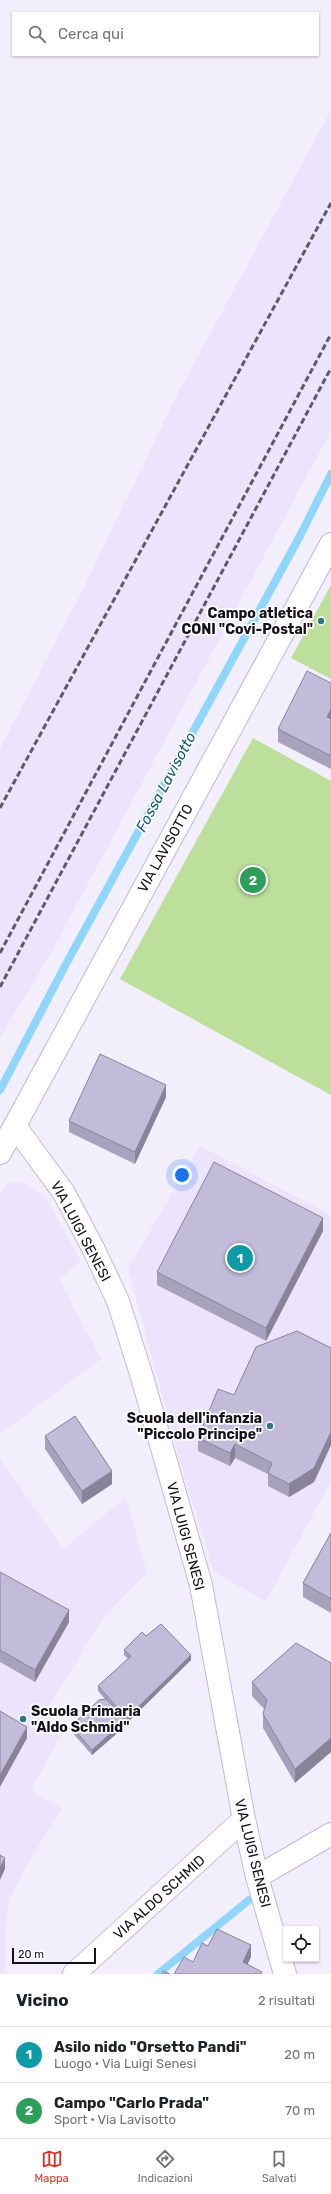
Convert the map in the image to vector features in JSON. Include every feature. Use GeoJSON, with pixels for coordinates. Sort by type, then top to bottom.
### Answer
{"type":"FeatureCollection","features":[{"type":"Feature","properties":{"kind":"street","name":"VIA LAVISOTTO"},"geometry":{"type":"LineString","coordinates":[[0,1153],[331,544]]}},
{"type":"Feature","properties":{"kind":"street","name":"VIA LUIGI SENESI"},"geometry":{"type":"LineString","coordinates":[[15,1126],[64,1193],[94,1250],[118,1301],[142,1377],[201,1585],[244,1819],[258,1877],[285,1974]]}},
{"type":"Feature","properties":{"kind":"street","name":"VIA ALDO SCHMID"},"geometry":{"type":"LineString","coordinates":[[74,1974],[244,1819]]}},
{"type":"Feature","properties":{"kind":"street"},"geometry":{"type":"LineString","coordinates":[[258,1877],[331,1834]]}},
{"type":"Feature","properties":{"kind":"shaded area"},"geometry":{"type":"Polygon","coordinates":[[[331,110],[331,431],[47,960],[0,1037],[0,749],[86,583],[176,397],[331,110]]]}},
{"type":"Feature","properties":{"kind":"shaded area"},"geometry":{"type":"Polygon","coordinates":[[[200,1146],[331,1215],[331,1481],[266,1601],[214,1572],[183,1472],[128,1269],[200,1146]]]}},
{"type":"Feature","properties":{"kind":"shaded area"},"geometry":{"type":"Polygon","coordinates":[[[20,1181],[46,1197],[81,1262],[59,1279],[101,1359],[0,1434],[0,1194],[7,1184],[20,1181]]]}},
{"type":"Feature","properties":{"kind":"shaded area","name":"Scuola Primaria \"Aldo Schmid\""},"geometry":{"type":"Polygon","coordinates":[[[0,1458],[63,1549],[126,1497],[147,1573],[103,1618],[43,1716],[60,1736],[31,1790],[62,1809],[29,1861],[9,1900],[5,1934],[5,1974],[0,1974],[0,1880],[5,1869],[0,1867],[0,1458]]]}},
{"type":"Feature","properties":{"kind":"green space","name":"Campo atletica CONI \"Covi-Postal\""},"geometry":{"type":"Polygon","coordinates":[[[331,585],[331,679],[291,658],[331,585]]]}},
{"type":"Feature","properties":{"kind":"green space"},"geometry":{"type":"Polygon","coordinates":[[[253,738],[331,781],[331,1095],[120,979],[253,738]]]}},
{"type":"Feature","properties":{"kind":"building"},"geometry":{"type":"Polygon","coordinates":[[[307,671],[331,683],[331,709],[327,717],[331,719],[331,756],[278,729],[307,671]]]}},
{"type":"Feature","properties":{"kind":"building"},"geometry":{"type":"Polygon","coordinates":[[[100,1054],[166,1085],[135,1152],[69,1121],[100,1054]]]}},
{"type":"Feature","properties":{"kind":"building"},"geometry":{"type":"Polygon","coordinates":[[[214,1162],[323,1218],[266,1328],[157,1272],[214,1162]]]}},
{"type":"Feature","properties":{"kind":"building","name":"Scuola dell'infanzia \"Piccolo Principe\""},"geometry":{"type":"Polygon","coordinates":[[[297,1331],[331,1348],[331,1432],[314,1468],[289,1484],[268,1473],[272,1463],[235,1444],[230,1453],[198,1438],[218,1389],[234,1395],[256,1347],[297,1331]]]}},
{"type":"Feature","properties":{"kind":"building"},"geometry":{"type":"Polygon","coordinates":[[[75,1416],[112,1471],[82,1491],[45,1436],[75,1416]]]}},
{"type":"Feature","properties":{"kind":"building"},"geometry":{"type":"Polygon","coordinates":[[[331,1533],[331,1599],[303,1583],[331,1533]]]}},
{"type":"Feature","properties":{"kind":"building"},"geometry":{"type":"Polygon","coordinates":[[[0,1572],[69,1610],[35,1670],[0,1650],[0,1572]]]}},
{"type":"Feature","properties":{"kind":"building"},"geometry":{"type":"Polygon","coordinates":[[[161,1624],[191,1655],[127,1718],[98,1686],[131,1656],[124,1650],[142,1632],[146,1636],[161,1624]]]}},
{"type":"Feature","properties":{"kind":"building"},"geometry":{"type":"Polygon","coordinates":[[[296,1643],[331,1663],[331,1738],[295,1769],[263,1714],[267,1700],[252,1682],[296,1643]]]}},
{"type":"Feature","properties":{"kind":"building"},"geometry":{"type":"Polygon","coordinates":[[[106,1699],[124,1717],[122,1723],[92,1750],[71,1726],[99,1700],[106,1699]]]}},
{"type":"Feature","properties":{"kind":"building"},"geometry":{"type":"Polygon","coordinates":[[[0,1711],[27,1727],[0,1775],[0,1711]]]}},
{"type":"Feature","properties":{"kind":"building"},"geometry":{"type":"Polygon","coordinates":[[[0,1855],[5,1858],[0,1868],[0,1855]]]}},
{"type":"Feature","properties":{"kind":"building"},"geometry":{"type":"Polygon","coordinates":[[[217,1929],[251,1945],[243,1962],[262,1972],[261,1974],[174,1974],[184,1957],[193,1962],[202,1943],[208,1946],[217,1929]]]}},
{"type":"Feature","properties":{"kind":"building"},"geometry":{"type":"Polygon","coordinates":[[[163,1971],[170,1974],[162,1974],[163,1971]]]}},
{"type":"Feature","properties":{"kind":"waterway","name":"Fossa Lavisotto"},"geometry":{"type":"LineString","coordinates":[[0,1090],[66,964],[300,536],[331,474]]}},
{"type":"Feature","properties":{"kind":"waterway"},"geometry":{"type":"LineString","coordinates":[[158,1974],[249,1900]]}},
{"type":"Feature","properties":{"kind":"railway"},"geometry":{"type":"LineString","coordinates":[[0,808],[331,203]]}},
{"type":"Feature","properties":{"kind":"railway"},"geometry":{"type":"LineString","coordinates":[[0,953],[331,334]]}},
{"type":"Feature","properties":{"kind":"railway"},"geometry":{"type":"LineString","coordinates":[[0,987],[331,368]]}},
{"type":"Feature","properties":{"kind":"place","name":"Campo atletica CONI \"Covi-Postal\""},"geometry":{"type":"Point","coordinates":[321,621]}},
{"type":"Feature","properties":{"kind":"place","name":"Campo \"Carlo Prada\""},"geometry":{"type":"Point","coordinates":[253,880]}},
{"type":"Feature","properties":{"kind":"place","name":"Asilo nido \"Orsetto Pandi\""},"geometry":{"type":"Point","coordinates":[240,1258]}},
{"type":"Feature","properties":{"kind":"place","name":"Scuola dell'infanzia \"Piccolo Principe\""},"geometry":{"type":"Point","coordinates":[270,1426]}},
{"type":"Feature","properties":{"kind":"place","name":"Scuola Primaria \"Aldo Schmid\""},"geometry":{"type":"Point","coordinates":[23,1719]}}]}
